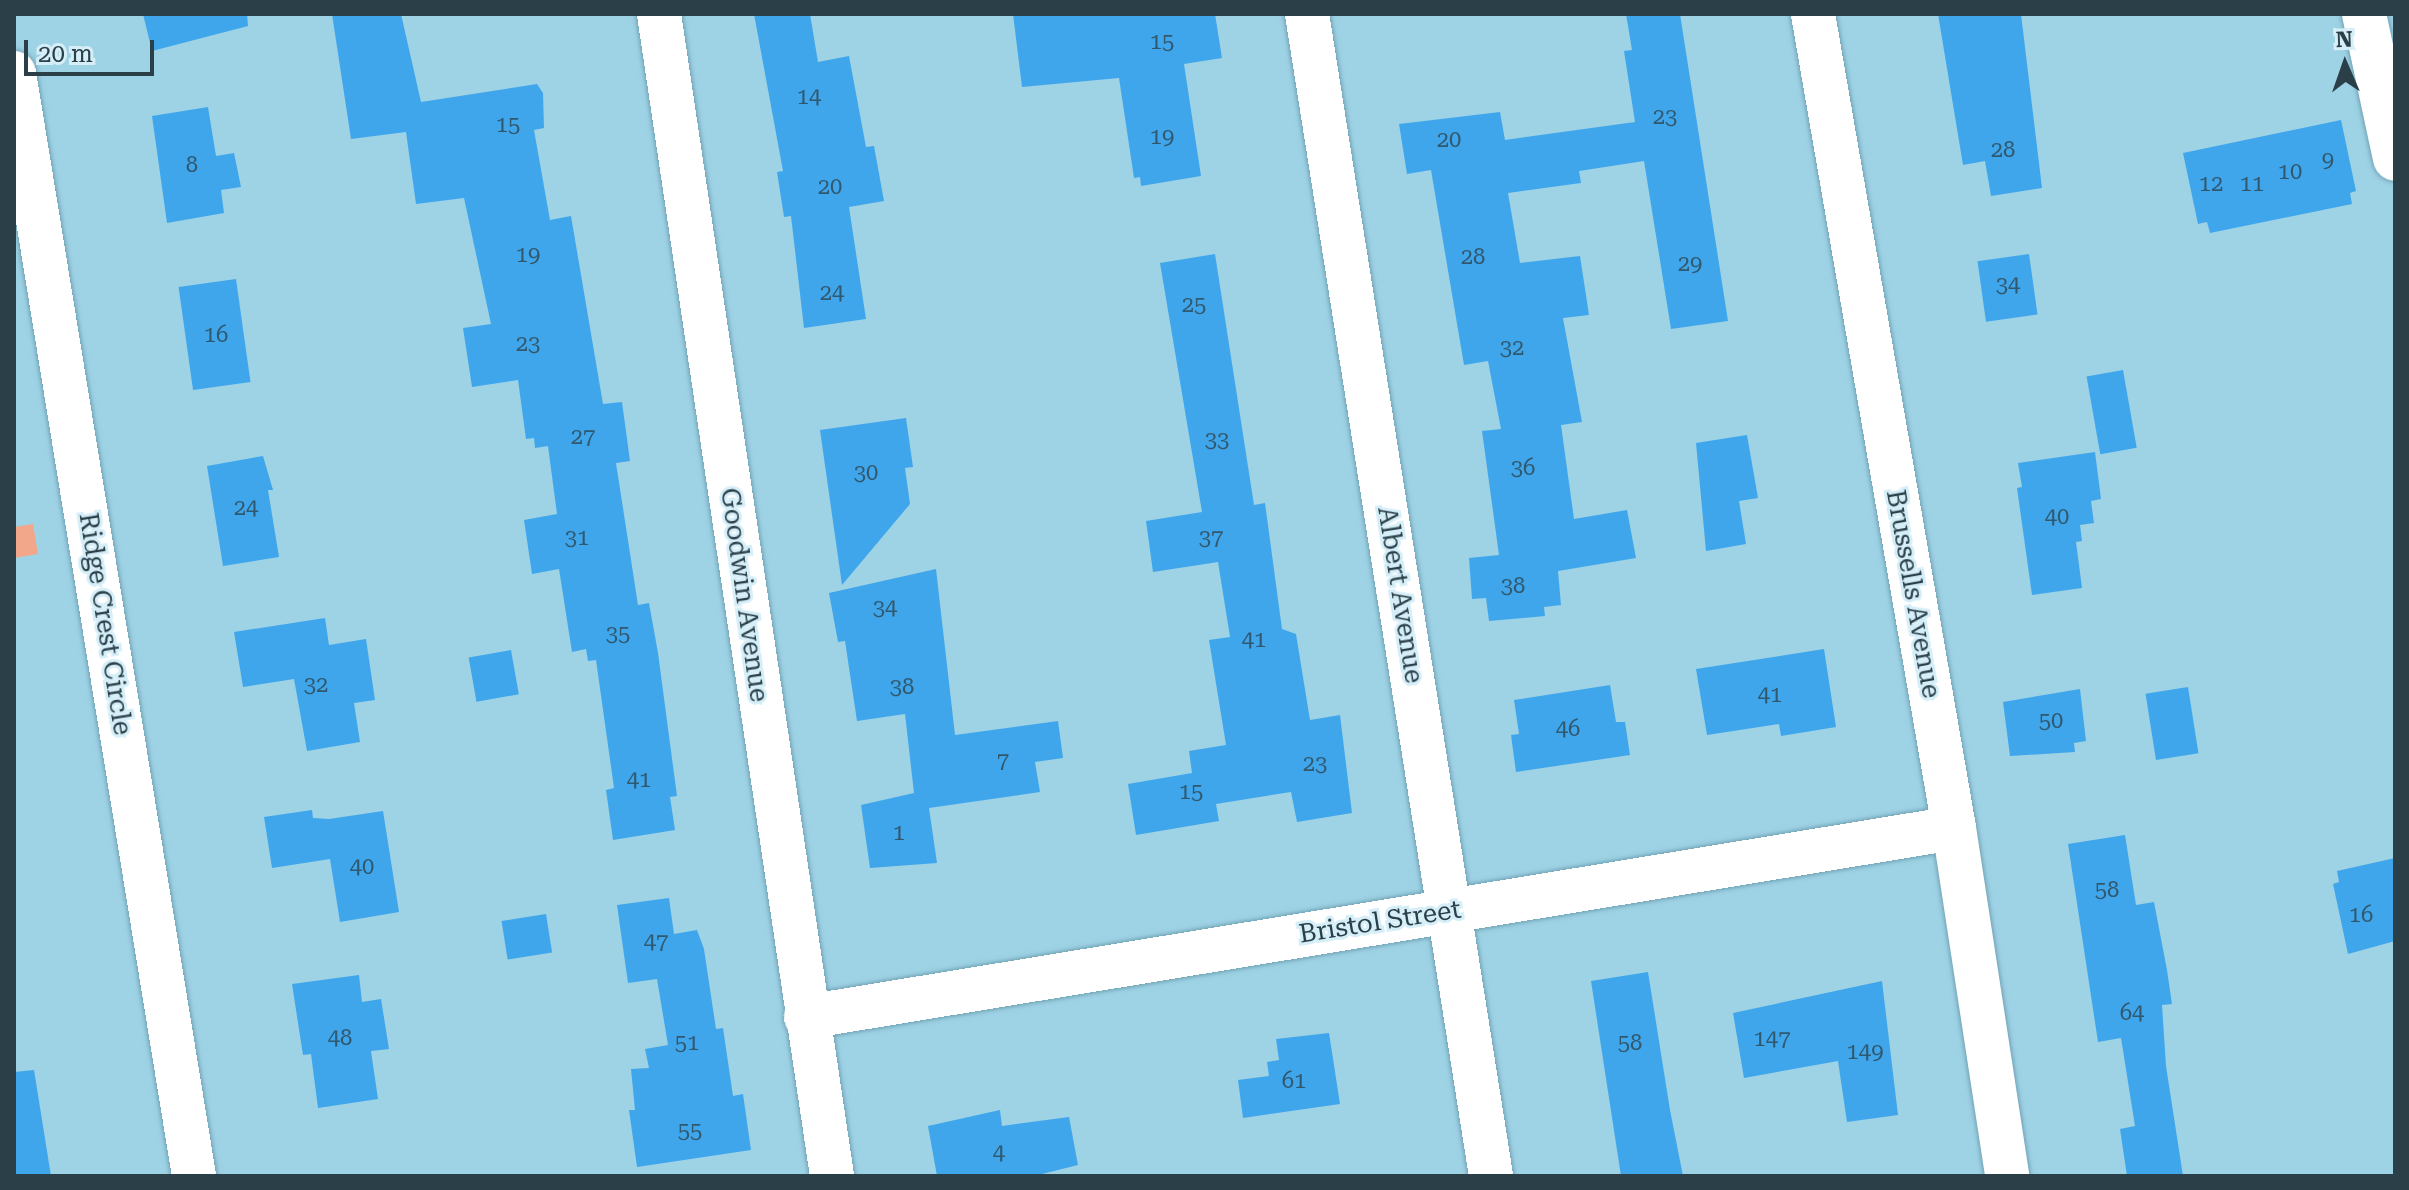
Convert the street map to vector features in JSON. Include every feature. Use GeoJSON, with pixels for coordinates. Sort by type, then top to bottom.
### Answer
{"type":"FeatureCollection","features":[{"type":"Feature","properties":{"kind":"street","name":"Goodwin Avenue"},"geometry":{"type":"LineString","coordinates":[[659,14],[832,1176]]}},
{"type":"Feature","properties":{"kind":"street","name":"Albert Avenue"},"geometry":{"type":"LineString","coordinates":[[1307,14],[1491,1176]]}},
{"type":"Feature","properties":{"kind":"street","name":"Brussells Avenue"},"geometry":{"type":"LineString","coordinates":[[1813,14],[1954,828],[2007,1176]]}},
{"type":"Feature","properties":{"kind":"street"},"geometry":{"type":"LineString","coordinates":[[2364,14],[2395,159]]}},
{"type":"Feature","properties":{"kind":"street","name":"Ridge Crest Circle"},"geometry":{"type":"LineString","coordinates":[[14,73],[194,1176]]}},
{"type":"Feature","properties":{"kind":"street","name":"Bristol Street"},"geometry":{"type":"LineString","coordinates":[[806,1017],[1954,828]]}},
{"type":"Feature","properties":{"kind":"shaded area"},"geometry":{"type":"Polygon","coordinates":[[[33,524],[38,554],[14,558],[14,527],[33,524]]]}},
{"type":"Feature","properties":{"kind":"building"},"geometry":{"type":"Polygon","coordinates":[[[143,14],[247,14],[248,26],[152,51],[143,14]]]}},
{"type":"Feature","properties":{"kind":"building"},"geometry":{"type":"Polygon","coordinates":[[[332,14],[401,14],[421,102],[537,84],[543,93],[544,128],[534,130],[550,220],[571,216],[603,404],[622,402],[630,461],[616,463],[638,605],[649,603],[658,653],[677,796],[670,797],[675,830],[613,840],[606,790],[614,788],[596,660],[588,661],[586,649],[572,652],[559,569],[532,574],[524,520],[557,514],[548,446],[535,448],[534,438],[526,439],[518,380],[472,387],[463,328],[491,324],[464,198],[416,204],[406,132],[351,139],[332,14]]]}},
{"type":"Feature","properties":{"kind":"building"},"geometry":{"type":"Polygon","coordinates":[[[754,14],[810,14],[818,62],[849,56],[866,147],[874,146],[884,201],[849,207],[866,319],[804,328],[791,216],[784,217],[777,172],[783,171],[754,14]]]}},
{"type":"Feature","properties":{"kind":"building"},"geometry":{"type":"Polygon","coordinates":[[[1013,14],[1215,14],[1222,58],[1184,64],[1201,176],[1141,186],[1140,177],[1134,178],[1119,78],[1022,87],[1013,14]]]}},
{"type":"Feature","properties":{"kind":"building"},"geometry":{"type":"Polygon","coordinates":[[[1626,14],[1680,14],[1728,321],[1671,329],[1644,161],[1579,171],[1581,183],[1508,193],[1520,263],[1580,256],[1589,315],[1563,318],[1582,422],[1561,425],[1574,519],[1627,510],[1636,558],[1558,571],[1561,605],[1544,607],[1545,616],[1489,621],[1486,598],[1472,599],[1469,558],[1499,555],[1482,431],[1501,429],[1488,361],[1464,365],[1431,170],[1407,174],[1399,124],[1500,112],[1505,140],[1635,122],[1624,51],[1632,50],[1626,14]]]}},
{"type":"Feature","properties":{"kind":"building"},"geometry":{"type":"Polygon","coordinates":[[[1938,14],[2021,14],[2042,188],[1991,196],[1985,161],[1963,165],[1938,14]]]}},
{"type":"Feature","properties":{"kind":"building"},"geometry":{"type":"Polygon","coordinates":[[[208,107],[216,156],[234,153],[241,187],[221,190],[224,213],[167,223],[152,116],[208,107]]]}},
{"type":"Feature","properties":{"kind":"building"},"geometry":{"type":"Polygon","coordinates":[[[2341,120],[2356,191],[2350,193],[2352,204],[2210,233],[2207,222],[2198,224],[2183,153],[2341,120]]]}},
{"type":"Feature","properties":{"kind":"building"},"geometry":{"type":"Polygon","coordinates":[[[1215,254],[1254,505],[1265,503],[1282,629],[1296,634],[1310,720],[1340,715],[1352,813],[1297,822],[1291,792],[1216,804],[1219,821],[1136,835],[1128,784],[1192,773],[1189,751],[1226,745],[1209,640],[1230,637],[1218,562],[1153,572],[1146,521],[1202,512],[1160,263],[1215,254]]]}},
{"type":"Feature","properties":{"kind":"building"},"geometry":{"type":"Polygon","coordinates":[[[2029,254],[2037,314],[1986,322],[1978,261],[2029,254]]]}},
{"type":"Feature","properties":{"kind":"building"},"geometry":{"type":"Polygon","coordinates":[[[236,279],[250,382],[193,390],[179,287],[236,279]]]}},
{"type":"Feature","properties":{"kind":"building"},"geometry":{"type":"Polygon","coordinates":[[[2123,370],[2137,448],[2100,454],[2087,376],[2123,370]]]}},
{"type":"Feature","properties":{"kind":"building"},"geometry":{"type":"Polygon","coordinates":[[[906,418],[913,467],[905,468],[910,504],[842,585],[820,430],[906,418]]]}},
{"type":"Feature","properties":{"kind":"building"},"geometry":{"type":"Polygon","coordinates":[[[1747,435],[1758,498],[1739,501],[1746,544],[1706,551],[1696,443],[1747,435]]]}},
{"type":"Feature","properties":{"kind":"building"},"geometry":{"type":"Polygon","coordinates":[[[2095,452],[2101,499],[2091,501],[2094,523],[2080,525],[2082,541],[2076,542],[2082,588],[2032,595],[2017,488],[2022,487],[2018,463],[2095,452]]]}},
{"type":"Feature","properties":{"kind":"building"},"geometry":{"type":"Polygon","coordinates":[[[263,456],[273,490],[268,490],[279,557],[223,566],[207,466],[263,456]]]}},
{"type":"Feature","properties":{"kind":"building"},"geometry":{"type":"Polygon","coordinates":[[[936,569],[955,735],[1058,721],[1063,758],[1035,762],[1040,792],[929,808],[937,863],[870,868],[861,805],[914,793],[905,714],[857,721],[845,641],[838,642],[829,593],[936,569]]]}},
{"type":"Feature","properties":{"kind":"building"},"geometry":{"type":"Polygon","coordinates":[[[325,618],[329,645],[366,639],[375,700],[354,703],[360,742],[307,751],[294,679],[243,687],[234,632],[325,618]]]}},
{"type":"Feature","properties":{"kind":"building"},"geometry":{"type":"Polygon","coordinates":[[[1824,649],[1836,727],[1781,736],[1779,724],[1707,735],[1696,669],[1824,649]]]}},
{"type":"Feature","properties":{"kind":"building"},"geometry":{"type":"Polygon","coordinates":[[[511,650],[519,694],[476,702],[469,657],[511,650]]]}},
{"type":"Feature","properties":{"kind":"building"},"geometry":{"type":"Polygon","coordinates":[[[1610,685],[1616,722],[1625,722],[1630,755],[1516,772],[1511,735],[1519,734],[1514,700],[1610,685]]]}},
{"type":"Feature","properties":{"kind":"building"},"geometry":{"type":"Polygon","coordinates":[[[2188,687],[2198,753],[2156,760],[2146,694],[2188,687]]]}},
{"type":"Feature","properties":{"kind":"building"},"geometry":{"type":"Polygon","coordinates":[[[2080,689],[2086,741],[2074,743],[2075,752],[2010,756],[2003,702],[2080,689]]]}},
{"type":"Feature","properties":{"kind":"building"},"geometry":{"type":"Polygon","coordinates":[[[312,810],[313,818],[329,819],[383,811],[399,912],[340,922],[330,859],[272,868],[264,817],[312,810]]]}},
{"type":"Feature","properties":{"kind":"building"},"geometry":{"type":"Polygon","coordinates":[[[2125,835],[2136,905],[2154,902],[2167,970],[2172,1004],[2162,1005],[2166,1066],[2183,1176],[2127,1176],[2120,1129],[2135,1126],[2121,1038],[2098,1042],[2068,844],[2125,835]]]}},
{"type":"Feature","properties":{"kind":"building"},"geometry":{"type":"Polygon","coordinates":[[[2395,858],[2395,941],[2348,954],[2333,884],[2339,882],[2337,871],[2395,858]]]}},
{"type":"Feature","properties":{"kind":"building"},"geometry":{"type":"Polygon","coordinates":[[[669,898],[674,934],[697,930],[704,949],[716,1029],[723,1028],[733,1096],[743,1094],[751,1150],[637,1167],[629,1110],[635,1110],[631,1069],[649,1068],[645,1049],[668,1045],[657,979],[628,983],[617,905],[669,898]]]}},
{"type":"Feature","properties":{"kind":"building"},"geometry":{"type":"Polygon","coordinates":[[[546,914],[552,953],[508,960],[502,921],[546,914]]]}},
{"type":"Feature","properties":{"kind":"building"},"geometry":{"type":"Polygon","coordinates":[[[1648,972],[1683,1176],[1621,1176],[1591,981],[1648,972]]]}},
{"type":"Feature","properties":{"kind":"building"},"geometry":{"type":"Polygon","coordinates":[[[359,975],[362,1002],[381,999],[389,1049],[371,1051],[378,1099],[318,1108],[311,1054],[303,1055],[292,984],[359,975]]]}},
{"type":"Feature","properties":{"kind":"building"},"geometry":{"type":"Polygon","coordinates":[[[1882,981],[1898,1115],[1847,1122],[1838,1061],[1744,1078],[1733,1013],[1882,981]]]}},
{"type":"Feature","properties":{"kind":"building"},"geometry":{"type":"Polygon","coordinates":[[[1329,1033],[1340,1104],[1243,1118],[1238,1080],[1269,1076],[1267,1062],[1279,1060],[1276,1039],[1329,1033]]]}},
{"type":"Feature","properties":{"kind":"building"},"geometry":{"type":"Polygon","coordinates":[[[34,1070],[51,1176],[14,1176],[14,1072],[34,1070]]]}},
{"type":"Feature","properties":{"kind":"building"},"geometry":{"type":"Polygon","coordinates":[[[1000,1110],[1002,1126],[1069,1117],[1078,1165],[1034,1176],[937,1176],[928,1126],[1000,1110]]]}}]}
